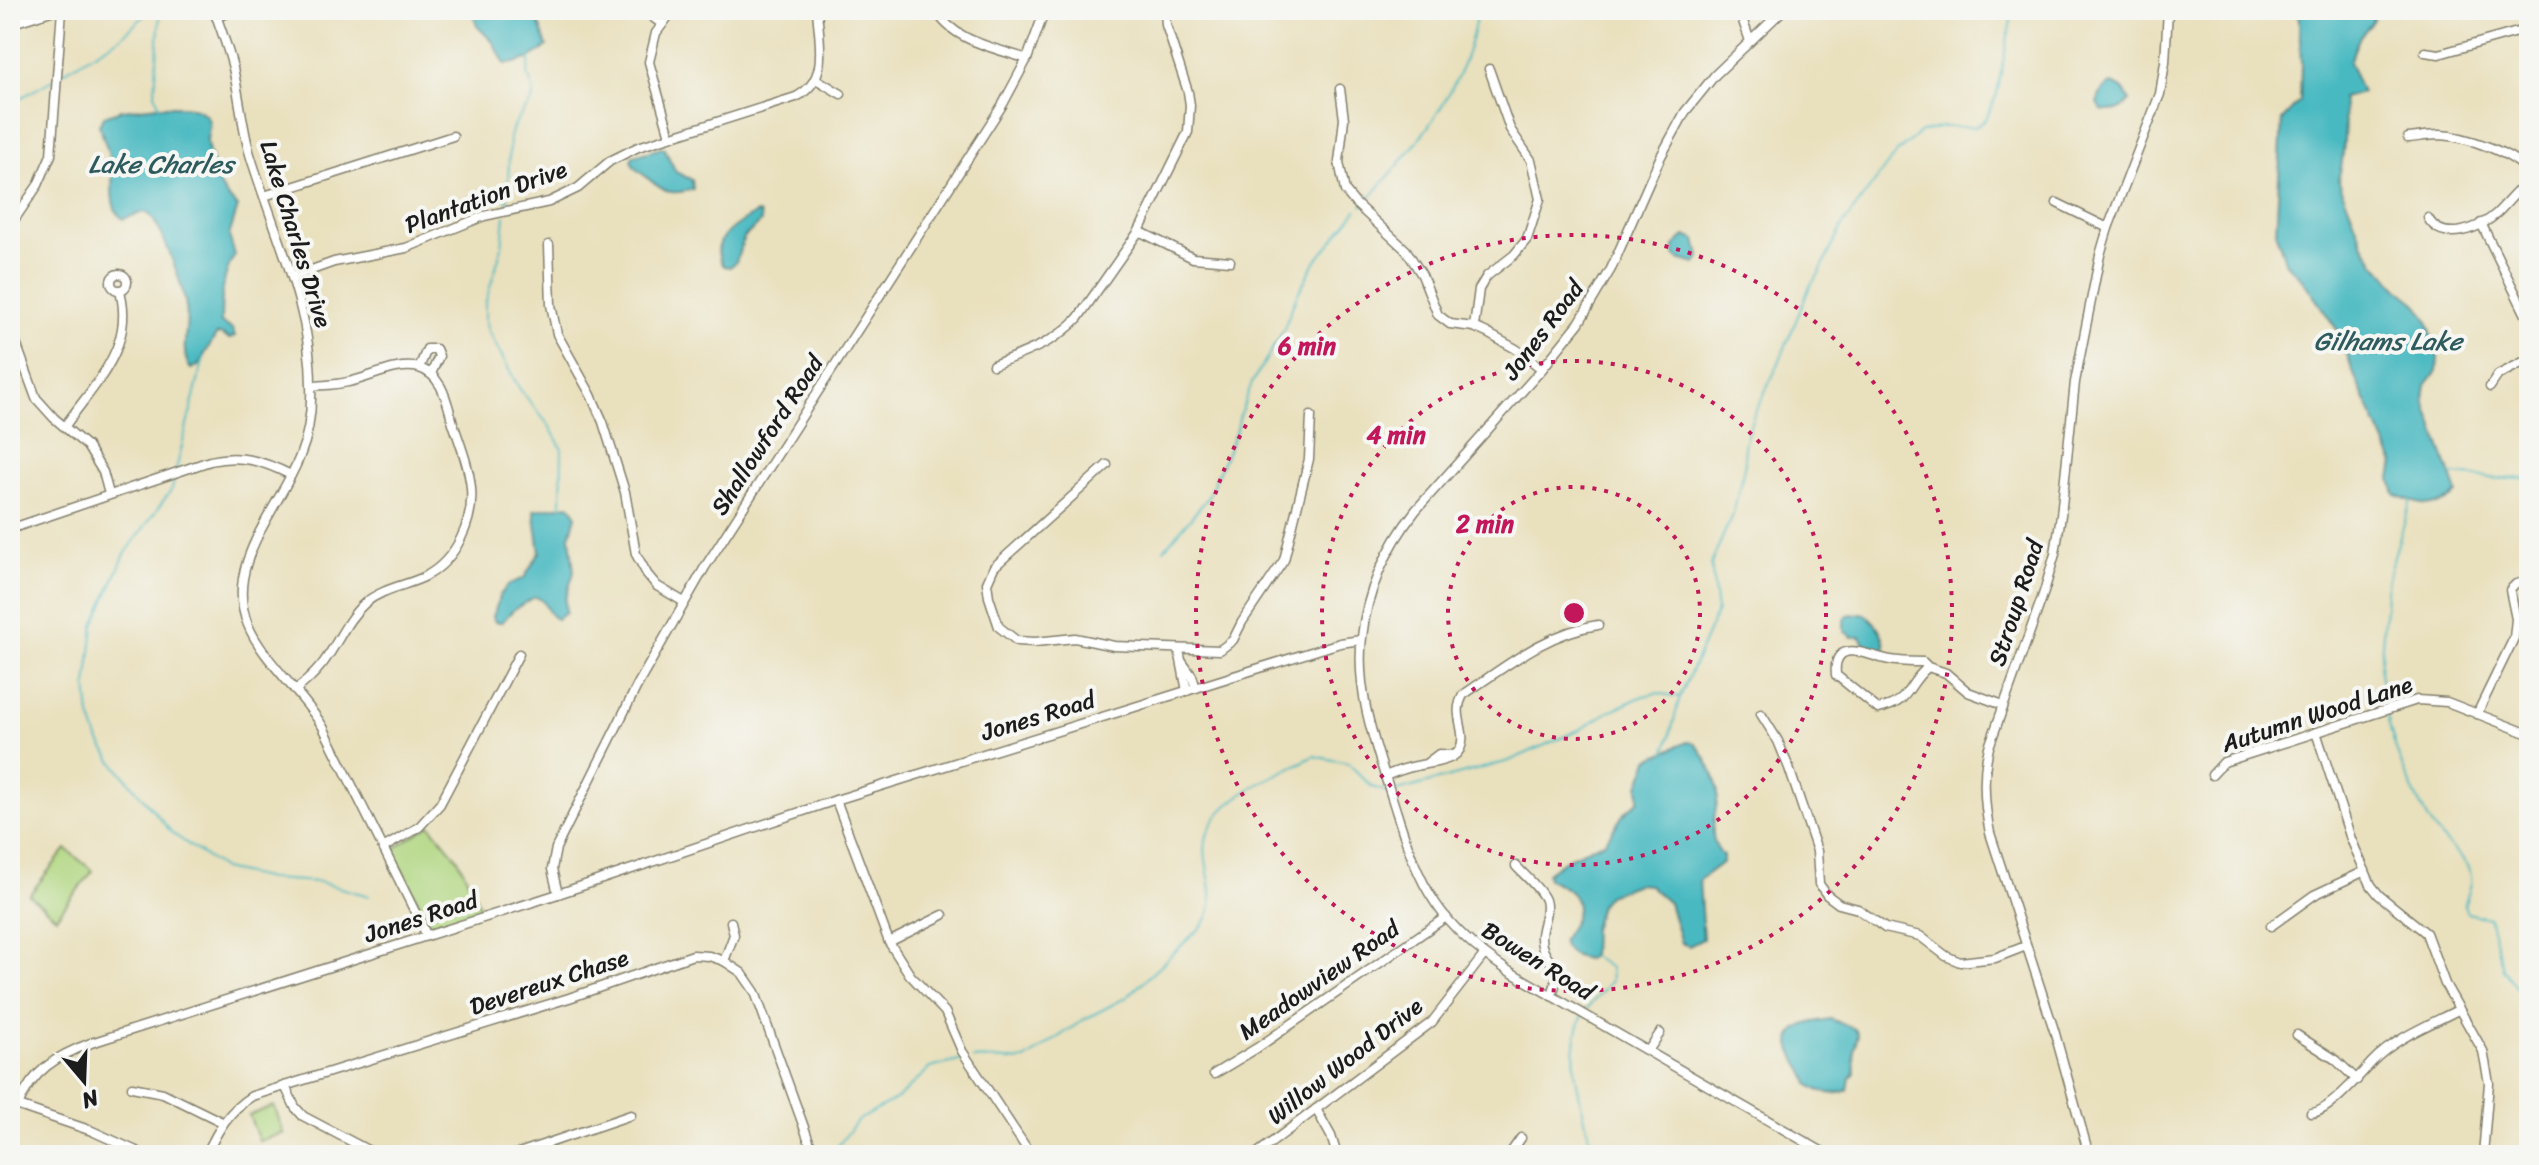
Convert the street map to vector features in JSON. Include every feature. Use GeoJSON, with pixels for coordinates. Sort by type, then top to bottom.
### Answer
{"type":"FeatureCollection","features":[{"type":"Feature","properties":{"kind":"street"},"geometry":{"type":"LineString","coordinates":[[10,24],[54,10]]}},
{"type":"Feature","properties":{"kind":"street"},"geometry":{"type":"LineString","coordinates":[[10,226],[38,185],[51,155],[62,10]]}},
{"type":"Feature","properties":{"kind":"street"},"geometry":{"type":"LineString","coordinates":[[215,14],[237,10]]}},
{"type":"Feature","properties":{"kind":"street"},"geometry":{"type":"LineString","coordinates":[[643,10],[662,24]]}},
{"type":"Feature","properties":{"kind":"street"},"geometry":{"type":"LineString","coordinates":[[670,136],[649,62],[652,42],[673,10]]}},
{"type":"Feature","properties":{"kind":"street"},"geometry":{"type":"LineString","coordinates":[[817,10],[821,61],[816,79],[842,91]]}},
{"type":"Feature","properties":{"kind":"street"},"geometry":{"type":"LineString","coordinates":[[936,10],[945,25],[958,34],[1027,59]]}},
{"type":"Feature","properties":{"kind":"street","name":"Shallowford Road"},"geometry":{"type":"LineString","coordinates":[[558,894],[552,869],[556,848],[638,684],[684,602],[1003,104],[1027,59],[1045,10]]}},
{"type":"Feature","properties":{"kind":"street"},"geometry":{"type":"LineString","coordinates":[[993,365],[1048,342],[1068,329],[1139,231],[1183,144],[1190,120],[1188,92],[1166,25],[1165,10]]}},
{"type":"Feature","properties":{"kind":"street"},"geometry":{"type":"LineString","coordinates":[[1739,10],[1750,41]]}},
{"type":"Feature","properties":{"kind":"street","name":"Jones Road"},"geometry":{"type":"LineString","coordinates":[[14,1105],[43,1067],[75,1049],[143,1025],[558,894],[836,800],[1340,643],[1361,640],[1373,585],[1398,534],[1579,323],[1611,269],[1660,158],[1684,113],[1706,84],[1783,10]]}},
{"type":"Feature","properties":{"kind":"street","name":"Stroup Road"},"geometry":{"type":"LineString","coordinates":[[2089,1155],[2054,1030],[1990,833],[1985,804],[1986,761],[2055,554],[2075,382],[2108,228],[2160,94],[2168,10]]}},
{"type":"Feature","properties":{"kind":"street"},"geometry":{"type":"LineString","coordinates":[[2425,52],[2439,54],[2528,30],[2522,10]]}},
{"type":"Feature","properties":{"kind":"street","name":"Lake Charles Drive"},"geometry":{"type":"LineString","coordinates":[[215,14],[228,50],[249,148],[307,330],[312,386],[307,432],[291,475],[248,557],[241,594],[245,617],[254,637],[297,689],[323,727],[427,936]]}},
{"type":"Feature","properties":{"kind":"street"},"geometry":{"type":"LineString","coordinates":[[1474,327],[1479,289],[1487,276],[1514,255],[1527,239],[1540,199],[1531,160],[1510,129],[1489,69]]}},
{"type":"Feature","properties":{"kind":"street","name":"Plantation Drive"},"geometry":{"type":"LineString","coordinates":[[292,277],[334,262],[406,248],[484,216],[549,202],[578,188],[624,153],[796,97],[816,79]]}},
{"type":"Feature","properties":{"kind":"street"},"geometry":{"type":"LineString","coordinates":[[1340,89],[1344,119],[1339,162],[1345,191],[1406,250],[1422,275],[1438,315],[1450,324],[1474,327],[1516,349],[1542,369]]}},
{"type":"Feature","properties":{"kind":"street"},"geometry":{"type":"LineString","coordinates":[[264,196],[453,136]]}},
{"type":"Feature","properties":{"kind":"street"},"geometry":{"type":"LineString","coordinates":[[2408,138],[2457,137],[2507,154],[2529,173]]}},
{"type":"Feature","properties":{"kind":"street"},"geometry":{"type":"LineString","coordinates":[[2428,218],[2435,229],[2448,233],[2481,223],[2493,216],[2529,182]]}},
{"type":"Feature","properties":{"kind":"street"},"geometry":{"type":"LineString","coordinates":[[2057,203],[2108,228]]}},
{"type":"Feature","properties":{"kind":"street"},"geometry":{"type":"LineString","coordinates":[[2481,223],[2529,321]]}},
{"type":"Feature","properties":{"kind":"street"},"geometry":{"type":"LineString","coordinates":[[1139,231],[1193,258],[1230,261]]}},
{"type":"Feature","properties":{"kind":"street"},"geometry":{"type":"LineString","coordinates":[[549,245],[551,305],[557,334],[603,422],[625,492],[638,560],[657,586],[684,602]]}},
{"type":"Feature","properties":{"kind":"street"},"geometry":{"type":"LineString","coordinates":[[65,426],[120,346],[125,319],[120,291]]}},
{"type":"Feature","properties":{"kind":"street"},"geometry":{"type":"LineString","coordinates":[[10,327],[36,398],[93,454],[103,472],[109,494]]}},
{"type":"Feature","properties":{"kind":"street"},"geometry":{"type":"LineString","coordinates":[[419,368],[427,349],[436,349],[439,356],[431,374]]}},
{"type":"Feature","properties":{"kind":"street"},"geometry":{"type":"LineString","coordinates":[[2490,387],[2498,375],[2529,359]]}},
{"type":"Feature","properties":{"kind":"street"},"geometry":{"type":"LineString","coordinates":[[297,689],[323,664],[348,622],[363,605],[385,590],[435,571],[449,557],[459,540],[470,508],[469,477],[443,390],[431,374],[419,368],[403,367],[348,382],[312,386]]}},
{"type":"Feature","properties":{"kind":"street"},"geometry":{"type":"LineString","coordinates":[[1107,465],[994,567],[988,590],[996,621],[1008,636],[1026,643],[1075,638],[1114,646],[1158,646],[1213,652],[1226,648],[1280,568],[1309,459],[1311,416]]}},
{"type":"Feature","properties":{"kind":"street"},"geometry":{"type":"LineString","coordinates":[[10,529],[227,457],[257,460],[291,475]]}},
{"type":"Feature","properties":{"kind":"street"},"geometry":{"type":"LineString","coordinates":[[2477,714],[2511,647],[2516,629],[2510,590],[2516,584],[2529,581]]}},
{"type":"Feature","properties":{"kind":"street"},"geometry":{"type":"LineString","coordinates":[[1385,776],[1426,764],[1439,754],[1454,755],[1463,739],[1457,715],[1463,695],[1531,649],[1573,629],[1598,625]]}},
{"type":"Feature","properties":{"kind":"street","name":"Bowen Road"},"geometry":{"type":"LineString","coordinates":[[1361,640],[1363,695],[1385,776],[1415,866],[1446,917],[1484,955],[1828,1155]]}},
{"type":"Feature","properties":{"kind":"street"},"geometry":{"type":"LineString","coordinates":[[1179,650],[1182,679],[1191,690]]}},
{"type":"Feature","properties":{"kind":"street"},"geometry":{"type":"LineString","coordinates":[[1928,667],[1917,676],[1903,699],[1892,706],[1878,709],[1836,675],[1835,666],[1840,656],[1859,650],[1891,661],[1923,662],[1946,673],[1968,692],[2003,705]]}},
{"type":"Feature","properties":{"kind":"street"},"geometry":{"type":"LineString","coordinates":[[383,848],[419,827],[440,804],[519,654]]}},
{"type":"Feature","properties":{"kind":"street"},"geometry":{"type":"LineString","coordinates":[[1909,662],[1917,676]]}},
{"type":"Feature","properties":{"kind":"street","name":"Autumn Wood Lane"},"geometry":{"type":"LineString","coordinates":[[2212,775],[2224,762],[2417,700],[2447,702],[2529,734]]}},
{"type":"Feature","properties":{"kind":"street"},"geometry":{"type":"LineString","coordinates":[[1761,714],[1778,741],[1789,768],[1817,851],[1819,884],[1827,895],[1839,904],[1858,909],[1885,928],[1920,936],[1946,956],[1960,962],[1995,958],[2026,946]]}},
{"type":"Feature","properties":{"kind":"street"},"geometry":{"type":"LineString","coordinates":[[2316,732],[2365,871],[2379,895],[2426,933],[2458,1010],[2478,1042],[2488,1067],[2483,1155]]}},
{"type":"Feature","properties":{"kind":"street"},"geometry":{"type":"LineString","coordinates":[[836,800],[889,942],[910,975],[945,1012],[962,1051],[1031,1155]]}},
{"type":"Feature","properties":{"kind":"street"},"geometry":{"type":"LineString","coordinates":[[1516,866],[1542,894],[1546,903],[1541,937],[1543,951],[1556,969],[1558,979],[1551,996]]}},
{"type":"Feature","properties":{"kind":"street"},"geometry":{"type":"LineString","coordinates":[[2271,926],[2314,895],[2365,871]]}},
{"type":"Feature","properties":{"kind":"street"},"geometry":{"type":"LineString","coordinates":[[889,942],[943,915]]}},
{"type":"Feature","properties":{"kind":"street","name":"Meadowview Road"},"geometry":{"type":"LineString","coordinates":[[1214,1074],[1257,1048],[1446,917]]}},
{"type":"Feature","properties":{"kind":"street"},"geometry":{"type":"LineString","coordinates":[[731,922],[734,935],[724,961],[742,973],[755,992],[814,1155]]}},
{"type":"Feature","properties":{"kind":"street","name":"Devereux Chase"},"geometry":{"type":"LineString","coordinates":[[206,1155],[222,1122],[240,1103],[252,1096],[569,998],[693,955],[724,961]]}},
{"type":"Feature","properties":{"kind":"street","name":"Willow Wood Drive"},"geometry":{"type":"LineString","coordinates":[[1255,1155],[1432,1022],[1484,955]]}},
{"type":"Feature","properties":{"kind":"street"},"geometry":{"type":"LineString","coordinates":[[2311,1113],[2320,1112],[2390,1047],[2458,1010]]}},
{"type":"Feature","properties":{"kind":"street"},"geometry":{"type":"LineString","coordinates":[[1648,1051],[1660,1033]]}},
{"type":"Feature","properties":{"kind":"street"},"geometry":{"type":"LineString","coordinates":[[2297,1035],[2336,1060],[2357,1080]]}},
{"type":"Feature","properties":{"kind":"street"},"geometry":{"type":"LineString","coordinates":[[285,1086],[295,1107],[313,1124],[377,1155]]}},
{"type":"Feature","properties":{"kind":"street"},"geometry":{"type":"LineString","coordinates":[[132,1087],[163,1093],[222,1122]]}},
{"type":"Feature","properties":{"kind":"street"},"geometry":{"type":"LineString","coordinates":[[14,1105],[92,1131],[145,1155]]}},
{"type":"Feature","properties":{"kind":"street"},"geometry":{"type":"LineString","coordinates":[[1316,1109],[1331,1136],[1337,1155]]}},
{"type":"Feature","properties":{"kind":"street"},"geometry":{"type":"LineString","coordinates":[[513,1155],[631,1115]]}},
{"type":"Feature","properties":{"kind":"street"},"geometry":{"type":"LineString","coordinates":[[1509,1155],[1521,1138]]}},
{"type":"Feature","properties":{"kind":"green space"},"geometry":{"type":"Polygon","coordinates":[[[430,825],[458,859],[482,911],[431,927],[392,850],[430,825]]]}},
{"type":"Feature","properties":{"kind":"green space"},"geometry":{"type":"Polygon","coordinates":[[[66,849],[93,871],[56,917],[29,895],[66,849]]]}},
{"type":"Feature","properties":{"kind":"green space"},"geometry":{"type":"Polygon","coordinates":[[[274,1106],[284,1133],[259,1141],[249,1115],[274,1106]]]}},
{"type":"Feature","properties":{"kind":"water"},"geometry":{"type":"Polygon","coordinates":[[[472,10],[534,10],[547,46],[528,59],[505,64],[493,42],[477,26],[472,10]]]}},
{"type":"Feature","properties":{"kind":"water","name":"Gilhams Lake"},"geometry":{"type":"Polygon","coordinates":[[[2296,10],[2377,10],[2371,24],[2360,36],[2349,62],[2362,93],[2342,98],[2344,139],[2338,179],[2363,243],[2376,264],[2416,303],[2427,319],[2438,356],[2437,371],[2426,385],[2424,399],[2457,493],[2443,503],[2420,504],[2395,494],[2391,479],[2394,463],[2356,380],[2340,334],[2302,279],[2286,264],[2276,234],[2282,120],[2300,101],[2301,64],[2296,10]]]}},
{"type":"Feature","properties":{"kind":"water"},"geometry":{"type":"Polygon","coordinates":[[[2113,84],[2124,90],[2130,101],[2117,110],[2101,110],[2097,103],[2099,97],[2104,89],[2113,84]]]}},
{"type":"Feature","properties":{"kind":"water","name":"Lake Charles"},"geometry":{"type":"Polygon","coordinates":[[[159,106],[192,108],[207,117],[207,146],[215,173],[223,191],[238,207],[229,236],[235,255],[225,279],[221,314],[221,323],[232,329],[235,336],[230,339],[216,335],[198,366],[191,369],[185,355],[186,307],[172,258],[149,214],[144,212],[123,219],[118,214],[113,200],[111,163],[99,125],[104,116],[121,110],[159,106]]]}},
{"type":"Feature","properties":{"kind":"water"},"geometry":{"type":"Polygon","coordinates":[[[664,148],[676,172],[692,180],[693,189],[666,191],[635,167],[631,160],[633,156],[664,148]]]}},
{"type":"Feature","properties":{"kind":"water"},"geometry":{"type":"Polygon","coordinates":[[[757,213],[761,222],[744,237],[736,262],[730,267],[724,266],[718,249],[721,241],[733,228],[757,213]]]}},
{"type":"Feature","properties":{"kind":"water"},"geometry":{"type":"Polygon","coordinates":[[[1685,236],[1696,240],[1700,257],[1696,264],[1679,259],[1674,254],[1674,246],[1685,236]]]}},
{"type":"Feature","properties":{"kind":"water"},"geometry":{"type":"Polygon","coordinates":[[[569,505],[576,516],[570,536],[574,572],[565,600],[566,613],[556,619],[542,600],[535,597],[513,610],[502,622],[495,622],[493,617],[500,595],[508,585],[524,578],[540,552],[534,510],[569,505]]]}},
{"type":"Feature","properties":{"kind":"water"},"geometry":{"type":"Polygon","coordinates":[[[1862,613],[1878,628],[1885,649],[1874,653],[1860,637],[1852,637],[1844,631],[1844,620],[1848,615],[1862,613]]]}},
{"type":"Feature","properties":{"kind":"water"},"geometry":{"type":"Polygon","coordinates":[[[1687,742],[1695,743],[1699,748],[1716,782],[1718,795],[1713,834],[1714,842],[1723,856],[1723,862],[1699,880],[1703,939],[1689,946],[1681,943],[1669,903],[1649,885],[1637,884],[1608,895],[1600,905],[1593,929],[1592,956],[1587,959],[1572,955],[1562,942],[1575,918],[1577,904],[1571,893],[1548,879],[1547,873],[1568,858],[1605,842],[1623,815],[1639,800],[1639,786],[1649,759],[1687,742]]]}},
{"type":"Feature","properties":{"kind":"water"},"geometry":{"type":"Polygon","coordinates":[[[1831,1019],[1855,1029],[1858,1035],[1854,1050],[1855,1073],[1850,1078],[1848,1090],[1833,1093],[1823,1092],[1809,1084],[1791,1046],[1794,1032],[1807,1024],[1831,1019]]]}},
{"type":"Feature","properties":{"kind":"waterway"},"geometry":{"type":"LineString","coordinates":[[59,75],[121,37],[151,10]]}},
{"type":"Feature","properties":{"kind":"waterway"},"geometry":{"type":"LineString","coordinates":[[159,106],[155,93],[160,10]]}},
{"type":"Feature","properties":{"kind":"waterway"},"geometry":{"type":"LineString","coordinates":[[1362,206],[1418,140],[1450,92],[1472,39],[1477,10]]}},
{"type":"Feature","properties":{"kind":"waterway"},"geometry":{"type":"LineString","coordinates":[[1666,751],[1680,697],[1717,611],[1711,564],[1734,510],[1745,463],[1744,445],[1752,419],[1810,286],[1842,226],[1895,154],[1919,133],[1942,127],[1975,127],[1986,119],[1997,94],[2013,10]]}},
{"type":"Feature","properties":{"kind":"waterway"},"geometry":{"type":"LineString","coordinates":[[507,206],[510,137],[514,124],[532,101],[534,92],[528,75],[530,57]]}},
{"type":"Feature","properties":{"kind":"waterway"},"geometry":{"type":"LineString","coordinates":[[10,104],[54,79]]}},
{"type":"Feature","properties":{"kind":"waterway"},"geometry":{"type":"LineString","coordinates":[[1164,549],[1207,499],[1237,429],[1252,383],[1283,331],[1296,297],[1314,264],[1357,210]]}},
{"type":"Feature","properties":{"kind":"waterway"},"geometry":{"type":"LineString","coordinates":[[505,216],[502,247],[485,304],[485,320],[519,388],[550,427],[562,449],[561,506]]}},
{"type":"Feature","properties":{"kind":"waterway"},"geometry":{"type":"LineString","coordinates":[[176,470],[204,357]]}},
{"type":"Feature","properties":{"kind":"waterway"},"geometry":{"type":"LineString","coordinates":[[2451,475],[2529,478]]}},
{"type":"Feature","properties":{"kind":"waterway"},"geometry":{"type":"LineString","coordinates":[[175,476],[172,489],[125,554],[94,625],[87,686],[90,716],[98,739],[113,762],[172,833],[223,869],[269,879],[319,882],[369,896]]}},
{"type":"Feature","properties":{"kind":"waterway"},"geometry":{"type":"LineString","coordinates":[[2385,705],[2380,671],[2386,592],[2389,572],[2411,501]]}},
{"type":"Feature","properties":{"kind":"waterway"},"geometry":{"type":"LineString","coordinates":[[1394,792],[1509,761],[1581,729],[1643,696],[1657,693],[1680,697]]}},
{"type":"Feature","properties":{"kind":"waterway"},"geometry":{"type":"LineString","coordinates":[[2386,711],[2404,771],[2425,814],[2468,869],[2471,880],[2464,906],[2467,913],[2489,918],[2503,969],[2521,994],[2529,1012]]}},
{"type":"Feature","properties":{"kind":"waterway"},"geometry":{"type":"LineString","coordinates":[[973,1059],[1025,1060],[1083,1020],[1127,997],[1202,926],[1209,915],[1211,903],[1205,854],[1209,830],[1217,817],[1240,795],[1314,756],[1348,763],[1372,787],[1388,792]]}},
{"type":"Feature","properties":{"kind":"waterway"},"geometry":{"type":"LineString","coordinates":[[1586,1010],[1611,981],[1610,968],[1592,956]]}},
{"type":"Feature","properties":{"kind":"waterway"},"geometry":{"type":"LineString","coordinates":[[1583,1015],[1574,1050],[1575,1068],[1592,1155]]}},
{"type":"Feature","properties":{"kind":"waterway"},"geometry":{"type":"LineString","coordinates":[[831,1155],[857,1121],[898,1098],[930,1068],[963,1060]]}}]}
